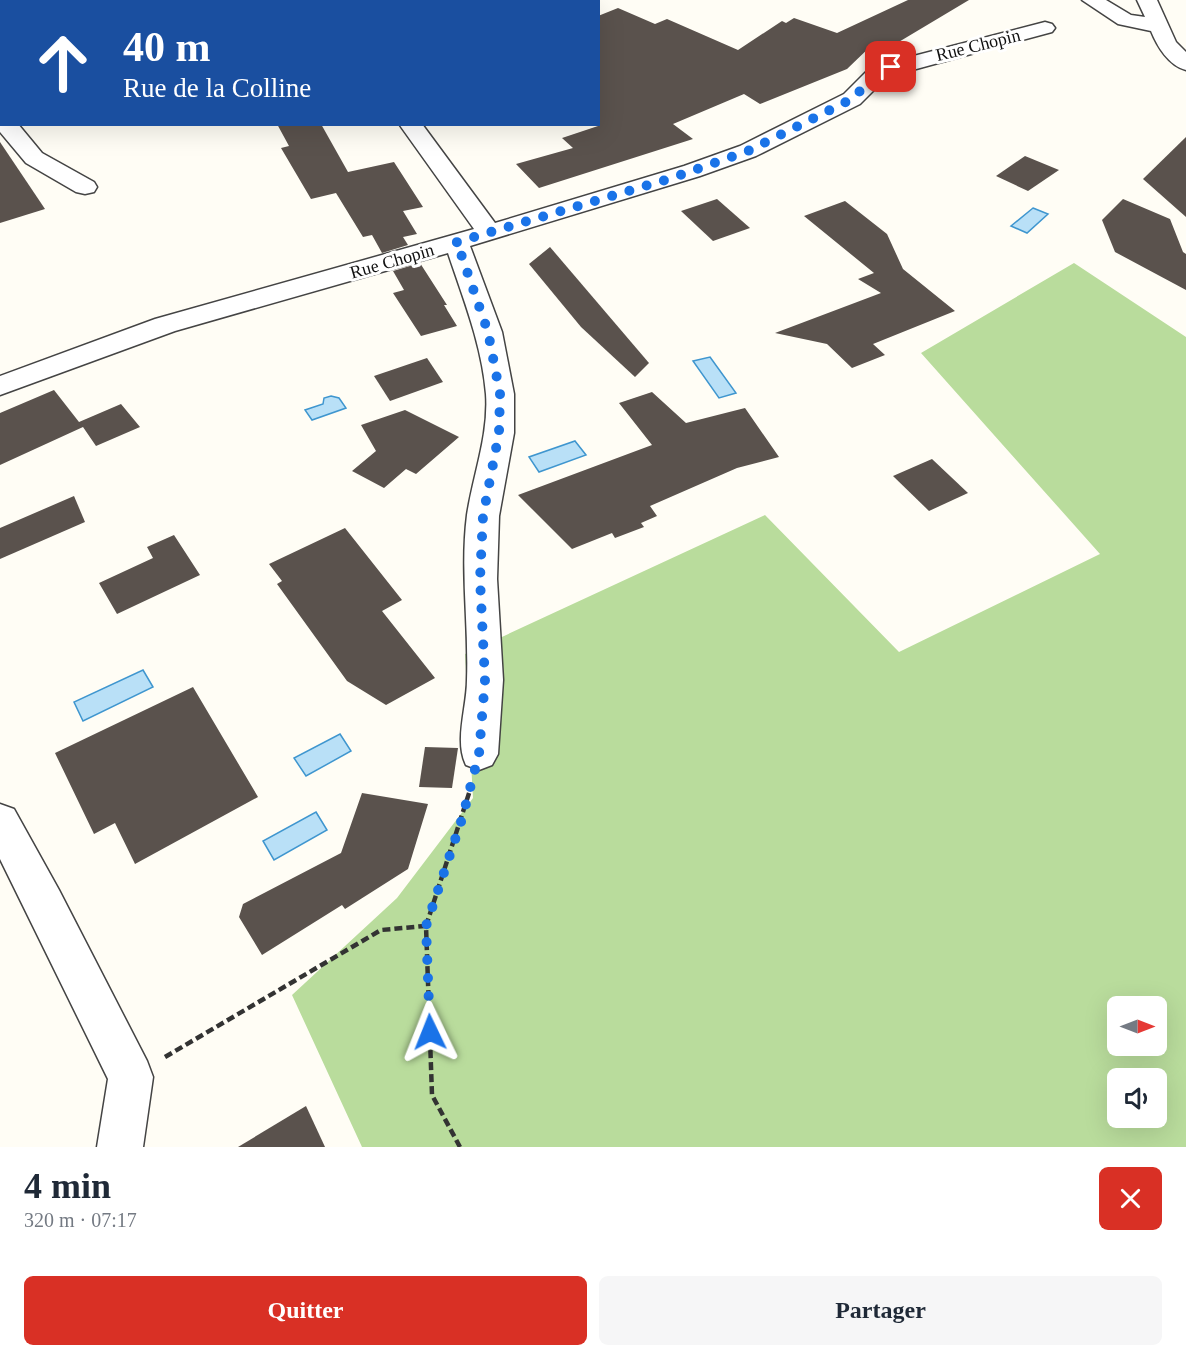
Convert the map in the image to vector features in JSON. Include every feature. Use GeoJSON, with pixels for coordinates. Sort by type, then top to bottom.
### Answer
{"type":"FeatureCollection","features":[{"type":"Feature","properties":{"kind":"street"},"geometry":{"type":"LineString","coordinates":[[1092,0],[1125,20],[1159,26]]}},
{"type":"Feature","properties":{"kind":"street"},"geometry":{"type":"LineString","coordinates":[[1148,0],[1167,44],[1186,63]]}},
{"type":"Feature","properties":{"kind":"street","name":"Rue Chopin"},"geometry":{"type":"LineString","coordinates":[[0,386],[165,325],[672,178],[748,151],[852,99],[879,72],[891,67],[1045,28]]}},
{"type":"Feature","properties":{"kind":"street"},"geometry":{"type":"LineString","coordinates":[[7,126],[34,158],[85,187]]}},
{"type":"Feature","properties":{"kind":"street"},"geometry":{"type":"LineString","coordinates":[[411,126],[489,232]]}},
{"type":"Feature","properties":{"kind":"street"},"geometry":{"type":"LineString","coordinates":[[454,243],[460,251],[488,332],[500,394],[499,433],[483,516],[480,579],[485,680],[479,754]]}},
{"type":"Feature","properties":{"kind":"street"},"geometry":{"type":"LineString","coordinates":[[0,821],[45,903],[131,1077],[120,1147]]}},
{"type":"Feature","properties":{"kind":"path"},"geometry":{"type":"LineString","coordinates":[[460,1147],[432,1095],[426,926],[462,819],[479,754]]}},
{"type":"Feature","properties":{"kind":"path"},"geometry":{"type":"LineString","coordinates":[[131,1077],[381,930],[426,926]]}},
{"type":"Feature","properties":{"kind":"green space"},"geometry":{"type":"Polygon","coordinates":[[[1074,263],[1186,337],[1186,1147],[362,1147],[292,995],[397,898],[473,798],[465,654],[765,515],[899,652],[1100,554],[921,353],[1074,263]]]}},
{"type":"Feature","properties":{"kind":"water"},"geometry":{"type":"Polygon","coordinates":[[[1033,208],[1048,214],[1027,233],[1011,226],[1033,208]]]}},
{"type":"Feature","properties":{"kind":"water"},"geometry":{"type":"Polygon","coordinates":[[[710,357],[736,393],[719,398],[693,361],[710,357]]]}},
{"type":"Feature","properties":{"kind":"water"},"geometry":{"type":"Polygon","coordinates":[[[331,396],[339,398],[346,408],[312,420],[305,410],[323,404],[324,398],[331,396]]]}},
{"type":"Feature","properties":{"kind":"water"},"geometry":{"type":"Polygon","coordinates":[[[575,441],[586,455],[539,472],[529,457],[575,441]]]}},
{"type":"Feature","properties":{"kind":"water"},"geometry":{"type":"Polygon","coordinates":[[[143,670],[153,687],[83,721],[74,702],[143,670]]]}},
{"type":"Feature","properties":{"kind":"water"},"geometry":{"type":"Polygon","coordinates":[[[340,734],[351,751],[306,776],[294,758],[340,734]]]}},
{"type":"Feature","properties":{"kind":"water"},"geometry":{"type":"Polygon","coordinates":[[[316,812],[327,830],[274,860],[263,841],[316,812]]]}},
{"type":"Feature","properties":{"kind":"building"},"geometry":{"type":"Polygon","coordinates":[[[908,0],[969,0],[887,49],[873,44],[847,69],[760,104],[744,94],[673,124],[693,139],[539,188],[516,164],[573,148],[562,138],[600,126],[600,15],[618,8],[655,24],[667,19],[738,50],[782,21],[786,23],[794,18],[837,33],[908,0]]]}},
{"type":"Feature","properties":{"kind":"building"},"geometry":{"type":"Polygon","coordinates":[[[278,126],[322,126],[348,172],[394,162],[423,207],[403,211],[417,234],[403,237],[408,245],[382,253],[372,235],[363,237],[336,193],[311,199],[281,148],[289,146],[278,126]]]}},
{"type":"Feature","properties":{"kind":"building"},"geometry":{"type":"Polygon","coordinates":[[[1186,137],[1186,217],[1143,179],[1186,137]]]}},
{"type":"Feature","properties":{"kind":"building"},"geometry":{"type":"Polygon","coordinates":[[[0,142],[45,209],[0,223],[0,142]]]}},
{"type":"Feature","properties":{"kind":"building"},"geometry":{"type":"Polygon","coordinates":[[[1025,156],[1059,170],[1028,191],[996,176],[1025,156]]]}},
{"type":"Feature","properties":{"kind":"building"},"geometry":{"type":"Polygon","coordinates":[[[717,199],[750,228],[713,241],[681,211],[717,199]]]}},
{"type":"Feature","properties":{"kind":"building"},"geometry":{"type":"Polygon","coordinates":[[[1123,199],[1170,219],[1183,252],[1186,254],[1186,290],[1115,252],[1102,220],[1123,199]]]}},
{"type":"Feature","properties":{"kind":"building"},"geometry":{"type":"Polygon","coordinates":[[[845,201],[887,234],[903,269],[955,311],[873,344],[885,355],[852,368],[827,344],[775,333],[881,293],[858,279],[874,273],[804,216],[845,201]]]}},
{"type":"Feature","properties":{"kind":"building"},"geometry":{"type":"Polygon","coordinates":[[[550,247],[649,363],[635,377],[581,327],[529,264],[550,247]]]}},
{"type":"Feature","properties":{"kind":"building"},"geometry":{"type":"Polygon","coordinates":[[[420,263],[447,305],[444,305],[457,326],[421,336],[393,293],[404,290],[393,271],[420,263]]]}},
{"type":"Feature","properties":{"kind":"building"},"geometry":{"type":"Polygon","coordinates":[[[427,358],[443,382],[390,401],[374,376],[427,358]]]}},
{"type":"Feature","properties":{"kind":"building"},"geometry":{"type":"Polygon","coordinates":[[[54,390],[79,422],[121,404],[140,427],[96,446],[83,427],[0,465],[0,413],[54,390]]]}},
{"type":"Feature","properties":{"kind":"building"},"geometry":{"type":"Polygon","coordinates":[[[652,392],[686,423],[745,408],[779,457],[737,468],[650,506],[657,516],[641,523],[644,527],[615,538],[612,533],[572,549],[518,495],[652,445],[619,403],[652,392]]]}},
{"type":"Feature","properties":{"kind":"building"},"geometry":{"type":"Polygon","coordinates":[[[405,410],[459,437],[416,474],[406,469],[384,488],[352,471],[376,451],[361,425],[405,410]]]}},
{"type":"Feature","properties":{"kind":"building"},"geometry":{"type":"Polygon","coordinates":[[[932,459],[968,493],[929,511],[893,476],[932,459]]]}},
{"type":"Feature","properties":{"kind":"building"},"geometry":{"type":"Polygon","coordinates":[[[74,496],[85,522],[0,559],[0,528],[74,496]]]}},
{"type":"Feature","properties":{"kind":"building"},"geometry":{"type":"Polygon","coordinates":[[[345,528],[402,600],[382,611],[435,678],[386,705],[347,681],[277,584],[282,581],[269,564],[345,528]]]}},
{"type":"Feature","properties":{"kind":"building"},"geometry":{"type":"Polygon","coordinates":[[[174,535],[200,575],[117,614],[99,583],[153,558],[147,547],[174,535]]]}},
{"type":"Feature","properties":{"kind":"building"},"geometry":{"type":"Polygon","coordinates":[[[193,687],[258,797],[135,864],[115,823],[94,834],[55,753],[193,687]]]}},
{"type":"Feature","properties":{"kind":"building"},"geometry":{"type":"Polygon","coordinates":[[[425,747],[458,748],[452,788],[419,787],[425,747]]]}},
{"type":"Feature","properties":{"kind":"building"},"geometry":{"type":"Polygon","coordinates":[[[362,793],[428,804],[408,869],[345,909],[342,905],[262,955],[239,917],[243,904],[341,853],[362,793]]]}},
{"type":"Feature","properties":{"kind":"building"},"geometry":{"type":"Polygon","coordinates":[[[306,1106],[325,1147],[238,1147],[306,1106]]]}},
{"type":"Feature","properties":{"kind":"route"},"geometry":{"type":"LineString","coordinates":[[430,1032],[426,926],[462,819],[479,754],[485,680],[480,579],[483,516],[499,433],[500,394],[488,332],[460,251],[454,243],[672,178],[748,151],[852,99],[879,72],[891,67]]}}]}
